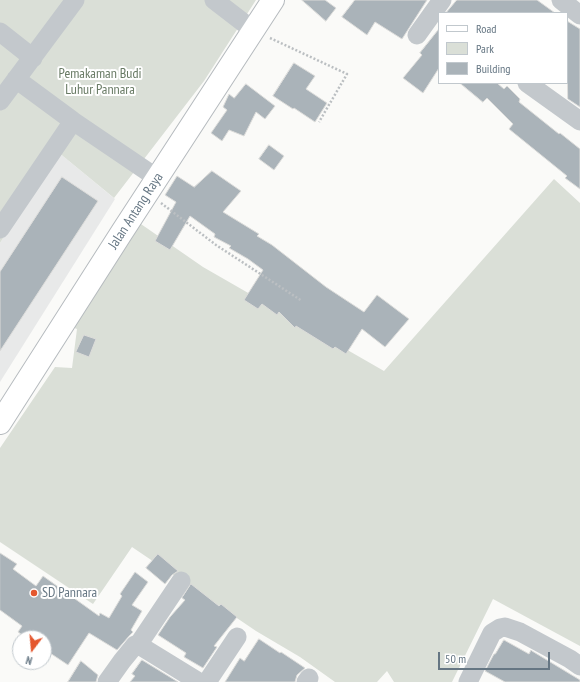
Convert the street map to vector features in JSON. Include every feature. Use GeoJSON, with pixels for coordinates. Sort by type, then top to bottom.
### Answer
{"type":"FeatureCollection","features":[{"type":"Feature","properties":{"kind":"main road","name":"Jalan Antang Raya"},"geometry":{"type":"LineString","coordinates":[[0,423],[152,185],[273,0]]}},
{"type":"Feature","properties":{"kind":"street"},"geometry":{"type":"LineString","coordinates":[[0,101],[75,0]]}},
{"type":"Feature","properties":{"kind":"street"},"geometry":{"type":"LineString","coordinates":[[214,0],[253,30]]}},
{"type":"Feature","properties":{"kind":"street"},"geometry":{"type":"LineString","coordinates":[[561,0],[580,14]]}},
{"type":"Feature","properties":{"kind":"street"},"geometry":{"type":"LineString","coordinates":[[417,35],[438,10]]}},
{"type":"Feature","properties":{"kind":"street"},"geometry":{"type":"LineString","coordinates":[[0,32],[33,58]]}},
{"type":"Feature","properties":{"kind":"street"},"geometry":{"type":"LineString","coordinates":[[16,79],[72,121],[152,185]]}},
{"type":"Feature","properties":{"kind":"street"},"geometry":{"type":"LineString","coordinates":[[528,84],[580,121]]}},
{"type":"Feature","properties":{"kind":"street"},"geometry":{"type":"LineString","coordinates":[[0,228],[72,121]]}},
{"type":"Feature","properties":{"kind":"street"},"geometry":{"type":"LineString","coordinates":[[107,682],[133,646],[138,645],[180,581]]}},
{"type":"Feature","properties":{"kind":"street"},"geometry":{"type":"LineString","coordinates":[[468,682],[492,633],[505,627],[520,632],[580,666]]}},
{"type":"Feature","properties":{"kind":"street"},"geometry":{"type":"LineString","coordinates":[[207,682],[237,638]]}},
{"type":"Feature","properties":{"kind":"street"},"geometry":{"type":"LineString","coordinates":[[138,645],[199,682]]}},
{"type":"Feature","properties":{"kind":"path"},"geometry":{"type":"LineString","coordinates":[[253,30],[347,74],[319,122]]}},
{"type":"Feature","properties":{"kind":"path"},"geometry":{"type":"LineString","coordinates":[[152,185],[216,244],[302,301]]}},
{"type":"Feature","properties":{"kind":"shaded area"},"geometry":{"type":"Polygon","coordinates":[[[58,152],[115,199],[0,382],[0,243],[58,152]]]}},
{"type":"Feature","properties":{"kind":"green space","name":"Pemakaman Budi Luhur Pannara"},"geometry":{"type":"Polygon","coordinates":[[[0,0],[256,0],[204,81],[114,198],[58,152],[0,243],[0,0]]]}},
{"type":"Feature","properties":{"kind":"green space"},"geometry":{"type":"Polygon","coordinates":[[[554,179],[580,203],[580,646],[493,599],[452,682],[394,682],[387,671],[377,682],[335,682],[300,657],[256,631],[132,547],[93,604],[0,542],[0,448],[55,367],[72,368],[77,329],[72,327],[138,222],[203,267],[384,371],[554,179]]]}},
{"type":"Feature","properties":{"kind":"building"},"geometry":{"type":"Polygon","coordinates":[[[302,0],[325,0],[336,8],[326,21],[302,0]]]}},
{"type":"Feature","properties":{"kind":"building"},"geometry":{"type":"Polygon","coordinates":[[[355,0],[427,0],[402,39],[375,22],[367,35],[342,17],[355,0]]]}},
{"type":"Feature","properties":{"kind":"building"},"geometry":{"type":"Polygon","coordinates":[[[457,0],[537,0],[554,12],[447,12],[457,0]]]}},
{"type":"Feature","properties":{"kind":"building"},"geometry":{"type":"Polygon","coordinates":[[[568,22],[580,29],[580,107],[568,99],[568,22]]]}},
{"type":"Feature","properties":{"kind":"building"},"geometry":{"type":"Polygon","coordinates":[[[438,30],[438,70],[423,93],[403,78],[422,55],[420,53],[438,30]]]}},
{"type":"Feature","properties":{"kind":"building"},"geometry":{"type":"Polygon","coordinates":[[[294,63],[315,76],[306,89],[327,103],[315,122],[273,96],[294,63]]]}},
{"type":"Feature","properties":{"kind":"building"},"geometry":{"type":"Polygon","coordinates":[[[246,84],[275,106],[265,119],[256,112],[244,136],[229,130],[222,141],[211,133],[227,110],[223,107],[229,94],[234,98],[246,84]]]}},
{"type":"Feature","properties":{"kind":"building"},"geometry":{"type":"Polygon","coordinates":[[[461,84],[498,84],[504,89],[507,86],[520,99],[519,102],[580,149],[580,189],[565,178],[567,176],[509,129],[513,124],[487,98],[483,102],[461,84]]]}},
{"type":"Feature","properties":{"kind":"building"},"geometry":{"type":"Polygon","coordinates":[[[269,145],[284,156],[274,170],[259,159],[269,145]]]}},
{"type":"Feature","properties":{"kind":"building"},"geometry":{"type":"Polygon","coordinates":[[[212,171],[241,191],[223,212],[259,234],[257,236],[272,245],[326,287],[364,312],[377,295],[409,319],[385,347],[362,329],[346,354],[335,347],[333,349],[296,326],[295,328],[279,312],[277,315],[262,304],[258,309],[244,300],[263,270],[229,248],[231,246],[214,237],[215,234],[190,216],[170,250],[155,241],[176,202],[165,195],[177,176],[194,187],[212,171]]]}},
{"type":"Feature","properties":{"kind":"building"},"geometry":{"type":"Polygon","coordinates":[[[62,177],[98,201],[0,351],[0,272],[62,177]]]}},
{"type":"Feature","properties":{"kind":"building"},"geometry":{"type":"Polygon","coordinates":[[[84,335],[96,339],[89,357],[76,352],[84,335]]]}},
{"type":"Feature","properties":{"kind":"building"},"geometry":{"type":"Polygon","coordinates":[[[0,553],[17,564],[13,569],[36,586],[43,576],[99,616],[100,613],[109,618],[122,596],[120,594],[135,572],[148,582],[132,605],[142,611],[131,630],[133,632],[117,650],[89,633],[68,665],[52,654],[52,630],[19,630],[22,626],[0,610],[0,553]]]}},
{"type":"Feature","properties":{"kind":"building"},"geometry":{"type":"Polygon","coordinates":[[[158,554],[178,571],[172,575],[165,584],[146,568],[158,554]]]}},
{"type":"Feature","properties":{"kind":"building"},"geometry":{"type":"Polygon","coordinates":[[[191,584],[219,606],[221,604],[237,617],[214,646],[217,647],[203,668],[184,657],[186,653],[158,635],[170,617],[185,600],[182,598],[191,584]]]}},
{"type":"Feature","properties":{"kind":"building"},"geometry":{"type":"Polygon","coordinates":[[[259,639],[305,668],[297,675],[295,682],[225,682],[240,658],[244,661],[259,639]]]}},
{"type":"Feature","properties":{"kind":"building"},"geometry":{"type":"Polygon","coordinates":[[[504,640],[529,654],[531,650],[580,680],[580,682],[505,682],[485,671],[494,654],[504,640]]]}},
{"type":"Feature","properties":{"kind":"building"},"geometry":{"type":"Polygon","coordinates":[[[142,660],[178,682],[130,682],[135,676],[132,674],[142,660]]]}},
{"type":"Feature","properties":{"kind":"building"},"geometry":{"type":"Polygon","coordinates":[[[81,661],[98,675],[96,682],[68,682],[81,661]]]}},
{"type":"Feature","properties":{"kind":"place","name":"SD Pannara"},"geometry":{"type":"Point","coordinates":[34,593]}}]}
